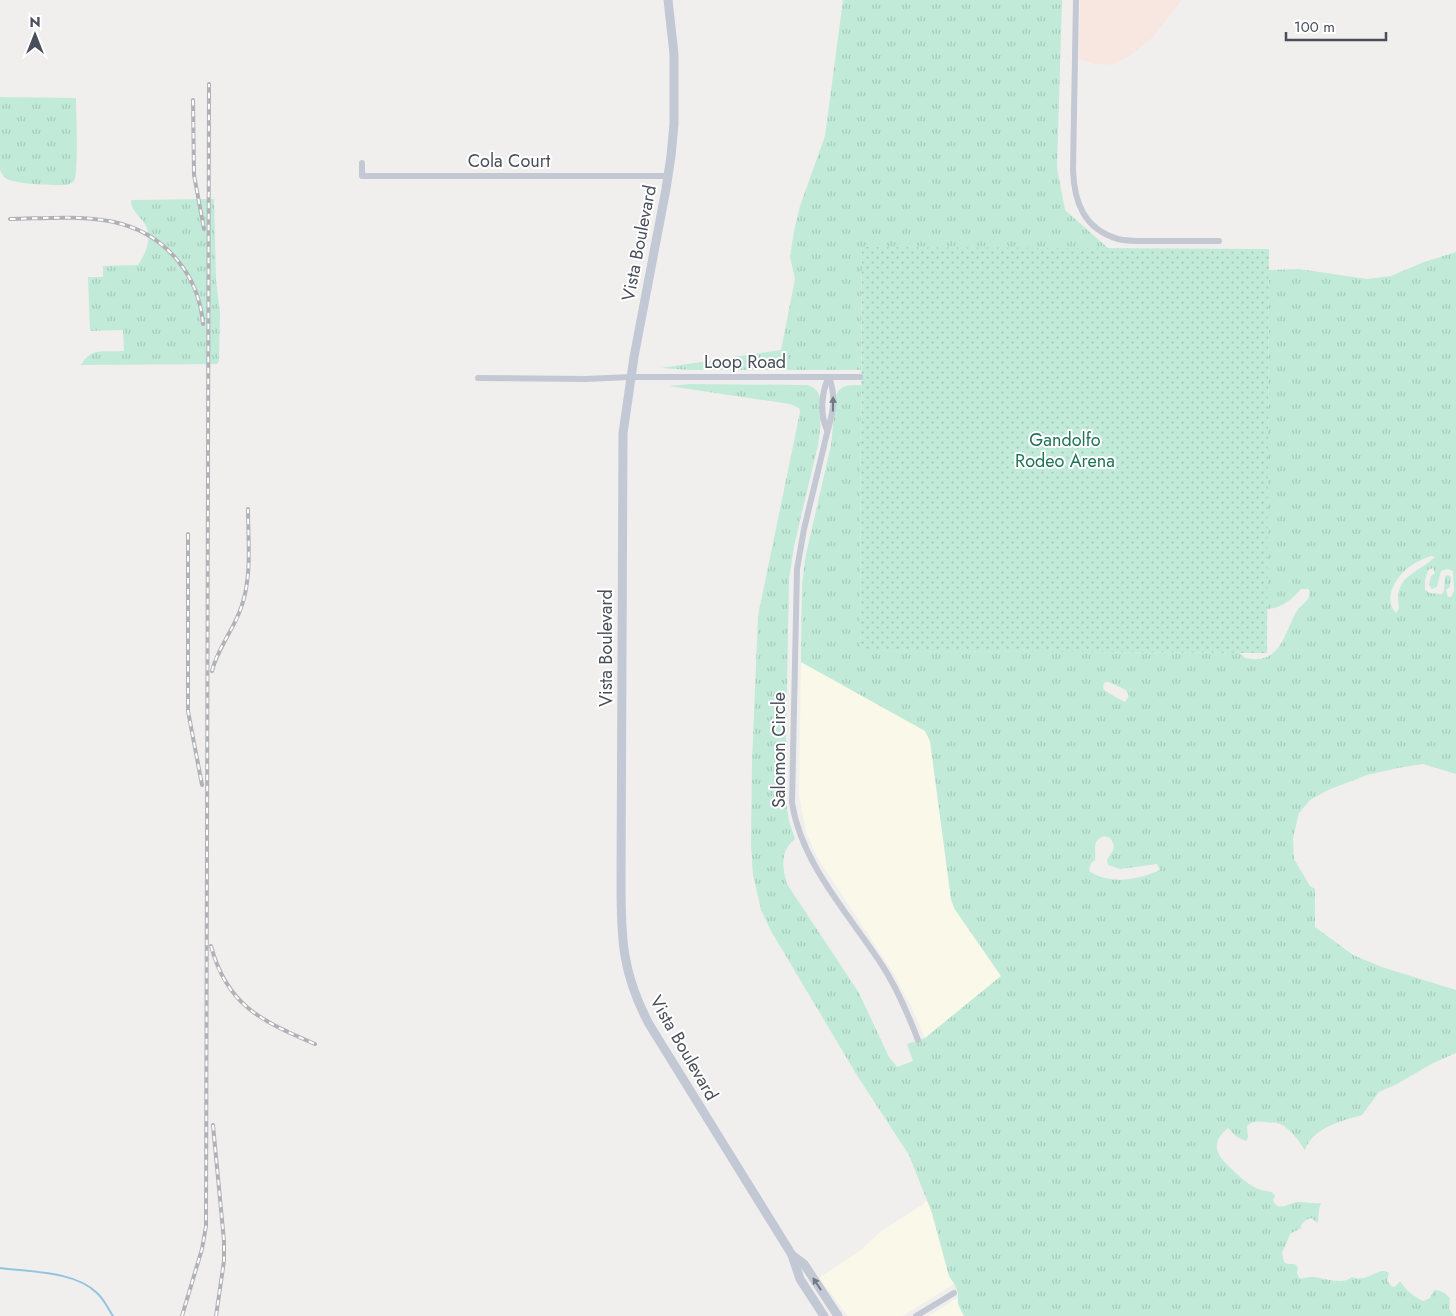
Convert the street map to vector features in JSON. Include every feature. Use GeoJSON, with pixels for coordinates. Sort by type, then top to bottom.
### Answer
{"type":"FeatureCollection","features":[{"type":"Feature","properties":{"kind":"main road","name":"Vista Boulevard"},"geometry":{"type":"LineString","coordinates":[[668,0],[674,54],[674,124],[668,176],[630,377],[623,432],[621,896],[624,958],[632,988],[648,1024],[792,1255],[800,1279],[824,1316]]}},
{"type":"Feature","properties":{"kind":"main road","name":"Vista Boulevard"},"geometry":{"type":"LineString","coordinates":[[792,1255],[804,1264],[838,1316]]}},
{"type":"Feature","properties":{"kind":"street"},"geometry":{"type":"LineString","coordinates":[[1076,0],[1073,170],[1074,192],[1081,209],[1099,230],[1119,239],[1135,241],[1219,241]]}},
{"type":"Feature","properties":{"kind":"street","name":"Cola Court"},"geometry":{"type":"LineString","coordinates":[[362,163],[362,176],[668,176]]}},
{"type":"Feature","properties":{"kind":"street","name":"Loop Road"},"geometry":{"type":"LineString","coordinates":[[478,378],[860,378]]}},
{"type":"Feature","properties":{"kind":"street","name":"Salomon Circle"},"geometry":{"type":"LineString","coordinates":[[829,378],[833,392],[832,416],[804,529],[797,569],[792,803],[798,829],[809,856],[890,978],[905,1006],[918,1040]]}},
{"type":"Feature","properties":{"kind":"street"},"geometry":{"type":"LineString","coordinates":[[916,1316],[954,1293]]}},
{"type":"Feature","properties":{"kind":"shaded area"},"geometry":{"type":"Polygon","coordinates":[[[1080,0],[1182,0],[1152,38],[1128,57],[1111,65],[1095,64],[1079,59],[1080,0]]]}},
{"type":"Feature","properties":{"kind":"shaded area"},"geometry":{"type":"Polygon","coordinates":[[[801,662],[920,727],[925,731],[930,741],[951,899],[954,908],[1001,976],[925,1038],[894,974],[817,857],[806,832],[799,795],[801,662]]]}},
{"type":"Feature","properties":{"kind":"shaded area"},"geometry":{"type":"Polygon","coordinates":[[[927,1200],[949,1276],[954,1284],[903,1316],[848,1316],[819,1278],[861,1250],[880,1232],[927,1200]]]}},
{"type":"Feature","properties":{"kind":"shaded area"},"geometry":{"type":"Polygon","coordinates":[[[957,1298],[964,1316],[929,1316],[957,1298]]]}},
{"type":"Feature","properties":{"kind":"green space"},"geometry":{"type":"Polygon","coordinates":[[[843,0],[1062,0],[1057,168],[1065,210],[1109,249],[862,247],[861,370],[691,370],[661,368],[781,350],[795,279],[790,257],[794,231],[800,206],[825,136],[843,0]]]}},
{"type":"Feature","properties":{"kind":"green space"},"geometry":{"type":"Polygon","coordinates":[[[0,97],[76,98],[77,155],[76,176],[73,182],[67,185],[36,184],[13,181],[4,176],[0,170],[0,97]]]}},
{"type":"Feature","properties":{"kind":"green space"},"geometry":{"type":"Polygon","coordinates":[[[214,199],[216,280],[220,313],[219,361],[217,364],[81,365],[85,359],[94,353],[124,351],[123,330],[90,331],[88,277],[103,277],[103,266],[138,265],[141,260],[148,245],[148,234],[145,224],[132,207],[131,200],[214,199]]]}},
{"type":"Feature","properties":{"kind":"green space","name":"Gandolfo Rodeo Arena"},"geometry":{"type":"Polygon","coordinates":[[[862,247],[1269,249],[1267,653],[860,651],[862,247]]]}},
{"type":"Feature","properties":{"kind":"green space"},"geometry":{"type":"Polygon","coordinates":[[[1456,252],[1456,774],[1423,764],[1367,775],[1328,790],[1310,800],[1299,813],[1293,838],[1294,859],[1310,886],[1315,889],[1315,927],[1353,955],[1382,967],[1456,990],[1456,1053],[1379,1092],[1362,1115],[1321,1130],[1309,1142],[1305,1150],[1286,1127],[1276,1123],[1260,1122],[1253,1122],[1247,1126],[1248,1137],[1246,1141],[1237,1137],[1228,1128],[1217,1142],[1217,1148],[1227,1165],[1243,1179],[1258,1189],[1272,1192],[1275,1196],[1273,1200],[1278,1206],[1281,1207],[1296,1202],[1321,1203],[1318,1223],[1311,1218],[1306,1220],[1301,1225],[1301,1228],[1290,1234],[1282,1253],[1284,1262],[1295,1264],[1298,1268],[1299,1278],[1313,1277],[1344,1281],[1352,1277],[1358,1279],[1385,1271],[1389,1273],[1387,1280],[1392,1287],[1401,1282],[1410,1293],[1423,1301],[1430,1298],[1434,1290],[1445,1293],[1450,1298],[1449,1309],[1454,1316],[964,1316],[958,1304],[958,1293],[955,1285],[949,1276],[932,1213],[909,1155],[858,1077],[771,931],[761,910],[753,875],[751,845],[752,762],[758,616],[800,412],[799,408],[790,404],[669,386],[691,384],[807,385],[814,388],[819,395],[821,412],[818,445],[794,546],[789,580],[785,796],[789,821],[795,839],[787,849],[783,865],[787,884],[859,993],[889,1057],[897,1067],[913,1061],[907,1044],[925,1038],[1001,976],[954,908],[951,899],[930,741],[925,731],[801,662],[802,586],[805,559],[831,445],[838,391],[846,386],[861,385],[860,651],[1240,653],[1245,658],[1256,659],[1273,653],[1278,648],[1297,610],[1307,600],[1310,593],[1309,589],[1301,589],[1286,603],[1272,609],[1267,609],[1269,270],[1299,269],[1367,279],[1391,276],[1424,262],[1456,252]],[[1431,556],[1417,562],[1404,571],[1392,588],[1390,601],[1396,613],[1399,609],[1398,597],[1403,582],[1435,557],[1431,556]],[[1433,568],[1428,570],[1425,590],[1430,593],[1442,594],[1445,576],[1448,575],[1451,577],[1450,587],[1446,590],[1448,597],[1451,597],[1454,591],[1453,571],[1447,569],[1441,571],[1437,587],[1432,589],[1429,585],[1431,576],[1435,573],[1433,568]],[[1105,682],[1104,690],[1125,702],[1129,696],[1126,690],[1109,682],[1105,682]],[[1104,836],[1100,838],[1095,846],[1095,860],[1091,863],[1089,871],[1106,878],[1124,880],[1160,870],[1157,864],[1120,869],[1108,865],[1107,860],[1113,849],[1113,844],[1110,838],[1104,836]]]}},
{"type":"Feature","properties":{"kind":"waterway"},"geometry":{"type":"LineString","coordinates":[[0,1268],[65,1276],[77,1280],[99,1295],[113,1316]]}},
{"type":"Feature","properties":{"kind":"railway"},"geometry":{"type":"LineString","coordinates":[[182,1316],[202,1249],[206,1226],[209,84]]}},
{"type":"Feature","properties":{"kind":"railway"},"geometry":{"type":"LineString","coordinates":[[193,100],[194,175],[204,229]]}},
{"type":"Feature","properties":{"kind":"railway"},"geometry":{"type":"LineString","coordinates":[[10,219],[79,218],[101,220],[122,224],[142,232],[161,244],[178,261],[188,275],[200,307],[203,324]]}},
{"type":"Feature","properties":{"kind":"railway"},"geometry":{"type":"LineString","coordinates":[[212,671],[218,654],[239,613],[245,594],[249,557],[248,509]]}},
{"type":"Feature","properties":{"kind":"railway"},"geometry":{"type":"LineString","coordinates":[[188,534],[188,711],[202,785]]}},
{"type":"Feature","properties":{"kind":"railway"},"geometry":{"type":"LineString","coordinates":[[211,946],[218,966],[227,983],[249,1009],[263,1019],[315,1044]]}},
{"type":"Feature","properties":{"kind":"railway"},"geometry":{"type":"LineString","coordinates":[[213,1125],[224,1241],[224,1261],[216,1316]]}}]}
